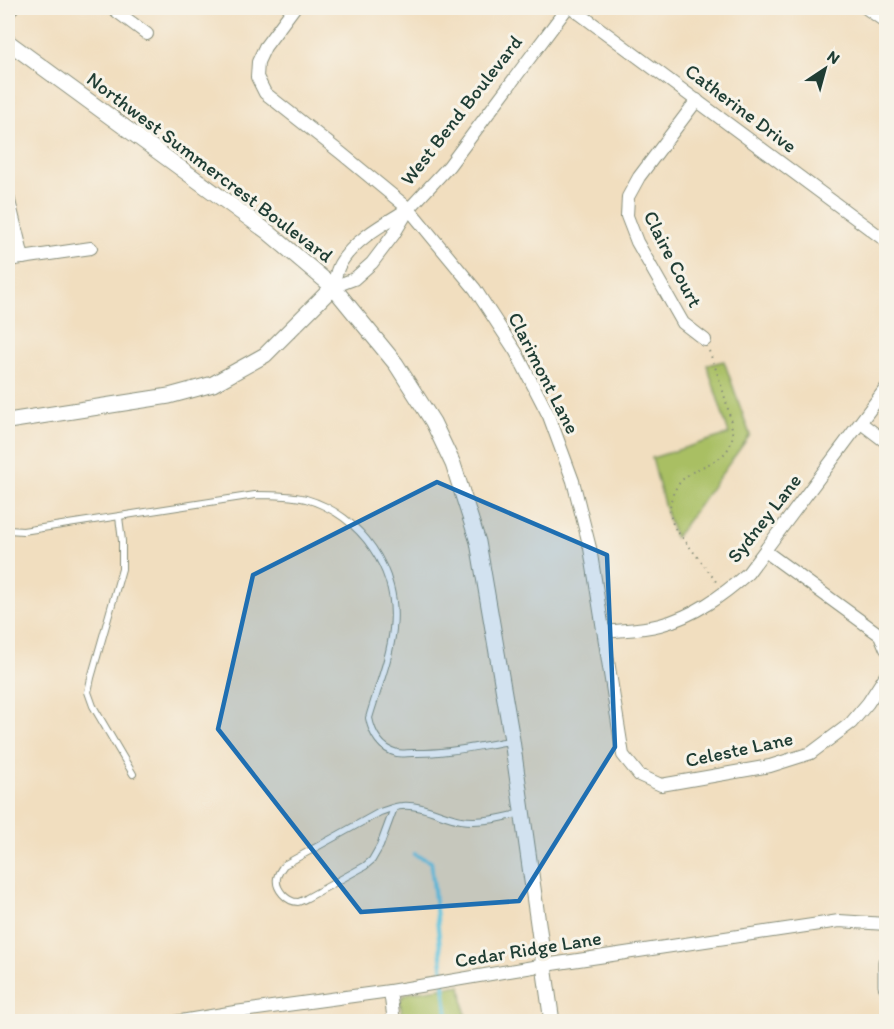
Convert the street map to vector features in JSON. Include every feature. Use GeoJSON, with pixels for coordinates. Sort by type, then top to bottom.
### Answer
{"type":"FeatureCollection","features":[{"type":"Feature","properties":{"kind":"street"},"geometry":{"type":"LineString","coordinates":[[8,14],[12,8]]}},
{"type":"Feature","properties":{"kind":"street"},"geometry":{"type":"LineString","coordinates":[[112,8],[147,34]]}},
{"type":"Feature","properties":{"kind":"street","name":"Clarimont Lane"},"geometry":{"type":"LineString","coordinates":[[294,8],[265,47],[258,62],[257,77],[265,93],[409,209],[475,289],[516,351],[549,416],[573,481],[590,548],[623,755],[639,775]]}},
{"type":"Feature","properties":{"kind":"street","name":"West Bend Boulevard"},"geometry":{"type":"LineString","coordinates":[[8,421],[169,396],[213,384],[265,355],[333,286],[354,279],[372,263],[409,209],[449,166],[567,8]]}},
{"type":"Feature","properties":{"kind":"street","name":"Catherine Drive"},"geometry":{"type":"LineString","coordinates":[[572,8],[886,241]]}},
{"type":"Feature","properties":{"kind":"street"},"geometry":{"type":"LineString","coordinates":[[866,8],[886,22]]}},
{"type":"Feature","properties":{"kind":"street","name":"Northwest Summercrest Boulevard"},"geometry":{"type":"LineString","coordinates":[[8,42],[268,232],[333,286],[396,364],[433,422],[453,464],[478,542],[512,740],[545,965]]}},
{"type":"Feature","properties":{"kind":"street","name":"Claire Court"},"geometry":{"type":"LineString","coordinates":[[697,100],[639,177],[628,197],[627,216],[637,242],[682,323],[705,340]]}},
{"type":"Feature","properties":{"kind":"street"},"geometry":{"type":"LineString","coordinates":[[8,197],[23,258]]}},
{"type":"Feature","properties":{"kind":"street","name":"West Bend Boulevard"},"geometry":{"type":"LineString","coordinates":[[333,286],[339,266],[352,249],[409,209]]}},
{"type":"Feature","properties":{"kind":"street"},"geometry":{"type":"LineString","coordinates":[[8,260],[90,248]]}},
{"type":"Feature","properties":{"kind":"street","name":"Sydney Lane"},"geometry":{"type":"LineString","coordinates":[[604,632],[659,626],[697,612],[725,594],[748,573],[886,388]]}},
{"type":"Feature","properties":{"kind":"street"},"geometry":{"type":"LineString","coordinates":[[861,423],[886,442]]}},
{"type":"Feature","properties":{"kind":"street"},"geometry":{"type":"LineString","coordinates":[[765,551],[880,635],[886,649]]}},
{"type":"Feature","properties":{"kind":"street","name":"Celeste Lane"},"geometry":{"type":"LineString","coordinates":[[639,775],[661,784],[770,766],[811,753],[851,723],[868,703],[886,675]]}},
{"type":"Feature","properties":{"kind":"street","name":"Cedar Ridge Lane"},"geometry":{"type":"LineString","coordinates":[[176,1022],[236,1017],[545,965],[839,921],[886,924]]}},
{"type":"Feature","properties":{"kind":"street"},"geometry":{"type":"LineString","coordinates":[[886,962],[886,986]]}},
{"type":"Feature","properties":{"kind":"street"},"geometry":{"type":"LineString","coordinates":[[545,965],[552,1022]]}},
{"type":"Feature","properties":{"kind":"street"},"geometry":{"type":"LineString","coordinates":[[390,991],[394,1022]]}},
{"type":"Feature","properties":{"kind":"lane"},"geometry":{"type":"LineString","coordinates":[[8,530],[23,531],[255,495],[304,499],[324,506],[343,517],[358,530],[371,545],[388,579],[394,613],[393,629],[369,718],[371,730],[377,739],[385,747],[397,753],[415,754],[434,754],[512,740]]}},
{"type":"Feature","properties":{"kind":"lane"},"geometry":{"type":"LineString","coordinates":[[119,517],[122,569],[88,692],[93,706],[133,774]]}},
{"type":"Feature","properties":{"kind":"lane"},"geometry":{"type":"LineString","coordinates":[[394,808],[377,853],[365,866],[298,902],[289,900],[281,893],[277,886],[277,879],[284,865],[380,812],[394,808],[402,806],[414,806],[460,820],[477,821],[505,818],[522,813]]}},
{"type":"Feature","properties":{"kind":"path"},"geometry":{"type":"LineString","coordinates":[[705,340],[732,424],[732,439],[727,452],[720,459],[687,476],[678,486],[671,500],[670,515],[675,528],[725,594]]}},
{"type":"Feature","properties":{"kind":"highlighted area"},"geometry":{"type":"Polygon","coordinates":[[[437,482],[607,555],[615,747],[519,901],[361,912],[218,729],[253,575],[437,482]]]}},
{"type":"Feature","properties":{"kind":"green space"},"geometry":{"type":"Polygon","coordinates":[[[724,361],[750,435],[675,538],[652,458],[729,434],[707,365],[724,361]]]}},
{"type":"Feature","properties":{"kind":"green space"},"geometry":{"type":"Polygon","coordinates":[[[461,985],[466,1021],[403,1021],[400,1001],[404,995],[461,985]]]}},
{"type":"Feature","properties":{"kind":"waterway"},"geometry":{"type":"LineString","coordinates":[[414,854],[431,862],[448,1022]]}}]}
